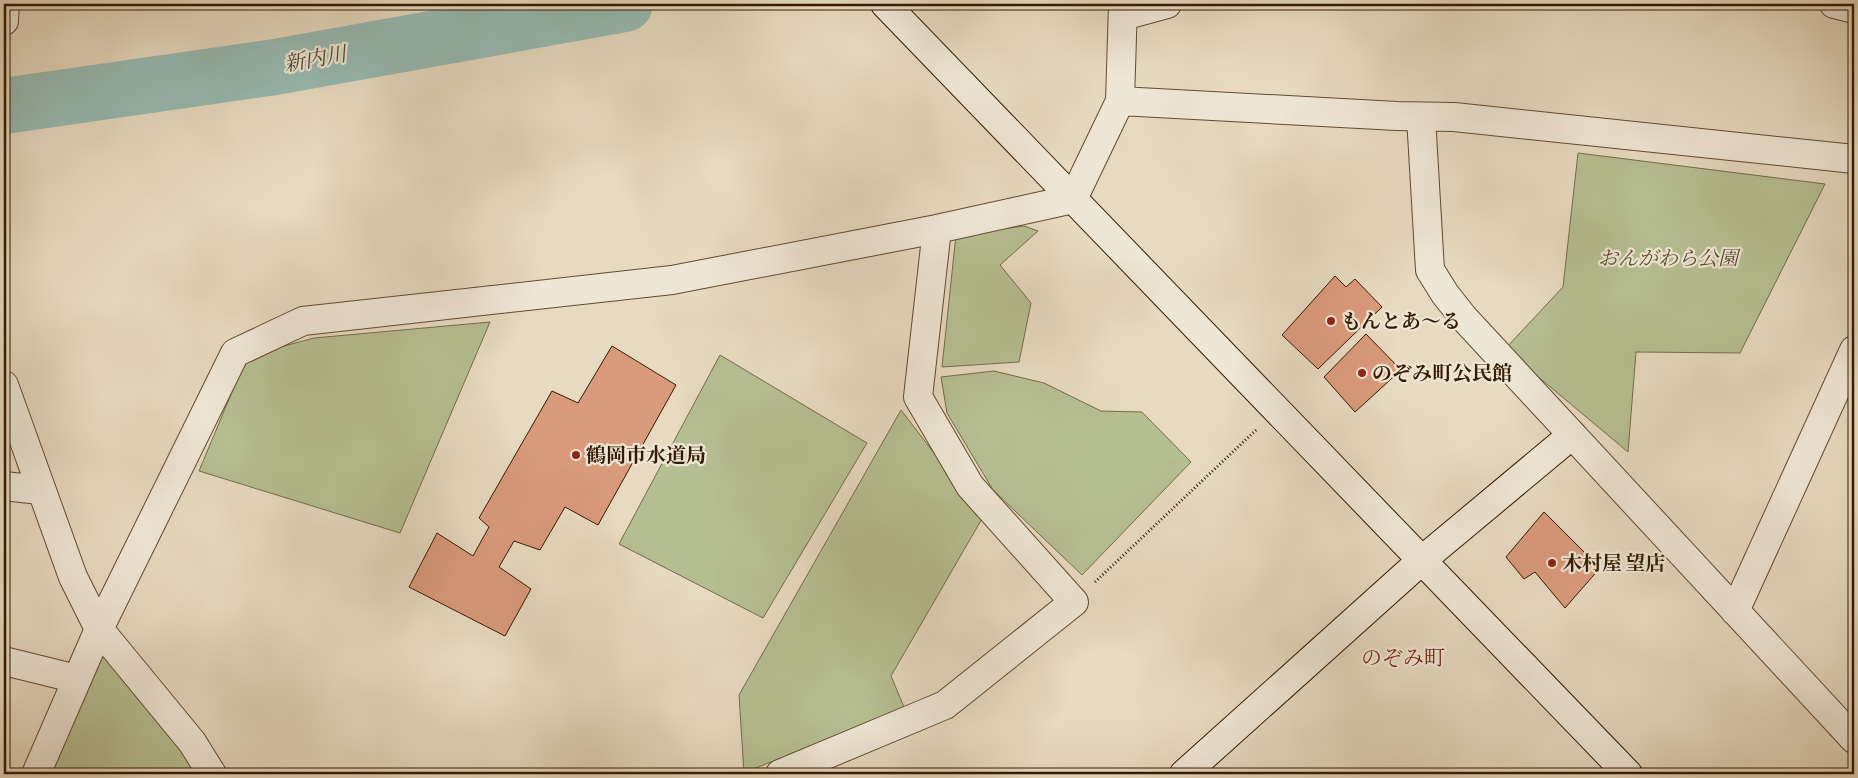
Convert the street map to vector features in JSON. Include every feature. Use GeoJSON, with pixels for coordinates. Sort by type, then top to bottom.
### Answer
{"type":"FeatureCollection","features":[{"type":"Feature","properties":{"kind":"street"},"geometry":{"type":"LineString","coordinates":[[4,21],[5,4]]}},
{"type":"Feature","properties":{"kind":"street"},"geometry":{"type":"LineString","coordinates":[[885,4],[1628,774]]}},
{"type":"Feature","properties":{"kind":"street"},"geometry":{"type":"LineString","coordinates":[[1073,199],[1120,101],[1123,10],[1167,4]]}},
{"type":"Feature","properties":{"kind":"street"},"geometry":{"type":"LineString","coordinates":[[1834,4],[1854,9]]}},
{"type":"Feature","properties":{"kind":"street"},"geometry":{"type":"LineString","coordinates":[[1120,101],[1421,117],[1454,117],[1854,159]]}},
{"type":"Feature","properties":{"kind":"street"},"geometry":{"type":"LineString","coordinates":[[1421,117],[1430,270],[1445,294],[1464,318],[1854,739]]}},
{"type":"Feature","properties":{"kind":"street"},"geometry":{"type":"LineString","coordinates":[[36,774],[99,629],[235,353],[303,321],[672,280],[937,229],[1073,199]]}},
{"type":"Feature","properties":{"kind":"street"},"geometry":{"type":"LineString","coordinates":[[780,774],[945,705],[1074,602],[970,486],[918,398],[937,229]]}},
{"type":"Feature","properties":{"kind":"street"},"geometry":{"type":"LineString","coordinates":[[1735,611],[1854,350]]}},
{"type":"Feature","properties":{"kind":"street"},"geometry":{"type":"LineString","coordinates":[[4,385],[40,490],[73,576],[99,629],[192,742],[212,774]]}},
{"type":"Feature","properties":{"kind":"street"},"geometry":{"type":"LineString","coordinates":[[1184,774],[1421,561],[1572,435]]}},
{"type":"Feature","properties":{"kind":"street"},"geometry":{"type":"LineString","coordinates":[[4,486],[40,490]]}},
{"type":"Feature","properties":{"kind":"street"},"geometry":{"type":"LineString","coordinates":[[4,661],[77,679]]}},
{"type":"Feature","properties":{"kind":"path"},"geometry":{"type":"LineString","coordinates":[[1074,602],[1277,411]]}},
{"type":"Feature","properties":{"kind":"green space","name":"おんがわら公園"},"geometry":{"type":"Polygon","coordinates":[[[1578,153],[1825,184],[1740,353],[1636,352],[1628,452],[1505,349],[1563,287],[1578,153]]]}},
{"type":"Feature","properties":{"kind":"green space"},"geometry":{"type":"Polygon","coordinates":[[[1024,226],[1038,231],[1000,265],[1031,303],[1019,362],[942,367],[956,235],[1024,226]]]}},
{"type":"Feature","properties":{"kind":"green space"},"geometry":{"type":"Polygon","coordinates":[[[490,322],[400,533],[199,471],[247,356],[314,338],[490,322]]]}},
{"type":"Feature","properties":{"kind":"green space"},"geometry":{"type":"Polygon","coordinates":[[[720,355],[867,443],[763,618],[619,544],[720,355]]]}},
{"type":"Feature","properties":{"kind":"green space"},"geometry":{"type":"Polygon","coordinates":[[[994,371],[1044,383],[1101,411],[1142,412],[1191,462],[1082,575],[993,490],[947,413],[941,377],[994,371]]]}},
{"type":"Feature","properties":{"kind":"green space"},"geometry":{"type":"Polygon","coordinates":[[[901,410],[983,517],[891,676],[904,707],[744,773],[739,695],[901,410]]]}},
{"type":"Feature","properties":{"kind":"green space"},"geometry":{"type":"Polygon","coordinates":[[[102,649],[208,774],[51,774],[102,649]]]}},
{"type":"Feature","properties":{"kind":"building","name":"もんとあ～る"},"geometry":{"type":"Polygon","coordinates":[[[1335,276],[1346,287],[1355,279],[1382,307],[1318,369],[1282,335],[1335,276]]]}},
{"type":"Feature","properties":{"kind":"building","name":"のぞみ町公民館"},"geometry":{"type":"Polygon","coordinates":[[[1366,334],[1401,370],[1355,412],[1324,377],[1366,334]]]}},
{"type":"Feature","properties":{"kind":"building","name":"鶴岡市水道局"},"geometry":{"type":"Polygon","coordinates":[[[612,346],[676,385],[598,525],[565,507],[540,550],[514,541],[499,567],[531,589],[505,636],[409,587],[437,533],[473,556],[489,527],[479,518],[552,391],[578,403],[612,346]]]}},
{"type":"Feature","properties":{"kind":"building","name":"木村屋 望店"},"geometry":{"type":"Polygon","coordinates":[[[1544,512],[1600,568],[1565,608],[1535,572],[1524,579],[1506,557],[1544,512]]]}},
{"type":"Feature","properties":{"kind":"waterway","name":"新内川"},"geometry":{"type":"LineString","coordinates":[[4,106],[275,67],[625,4]]}},
{"type":"Feature","properties":{"kind":"place","name":"もんとあ～る"},"geometry":{"type":"Point","coordinates":[1331,321]}},
{"type":"Feature","properties":{"kind":"place","name":"のぞみ町公民館"},"geometry":{"type":"Point","coordinates":[1362,373]}},
{"type":"Feature","properties":{"kind":"place","name":"鶴岡市水道局"},"geometry":{"type":"Point","coordinates":[576,455]}},
{"type":"Feature","properties":{"kind":"place","name":"木村屋 望店"},"geometry":{"type":"Point","coordinates":[1552,563]}},
{"type":"Feature","properties":{"kind":"district","name":"のぞみ町"},"geometry":{"type":"Point","coordinates":[1403,658]}}]}
